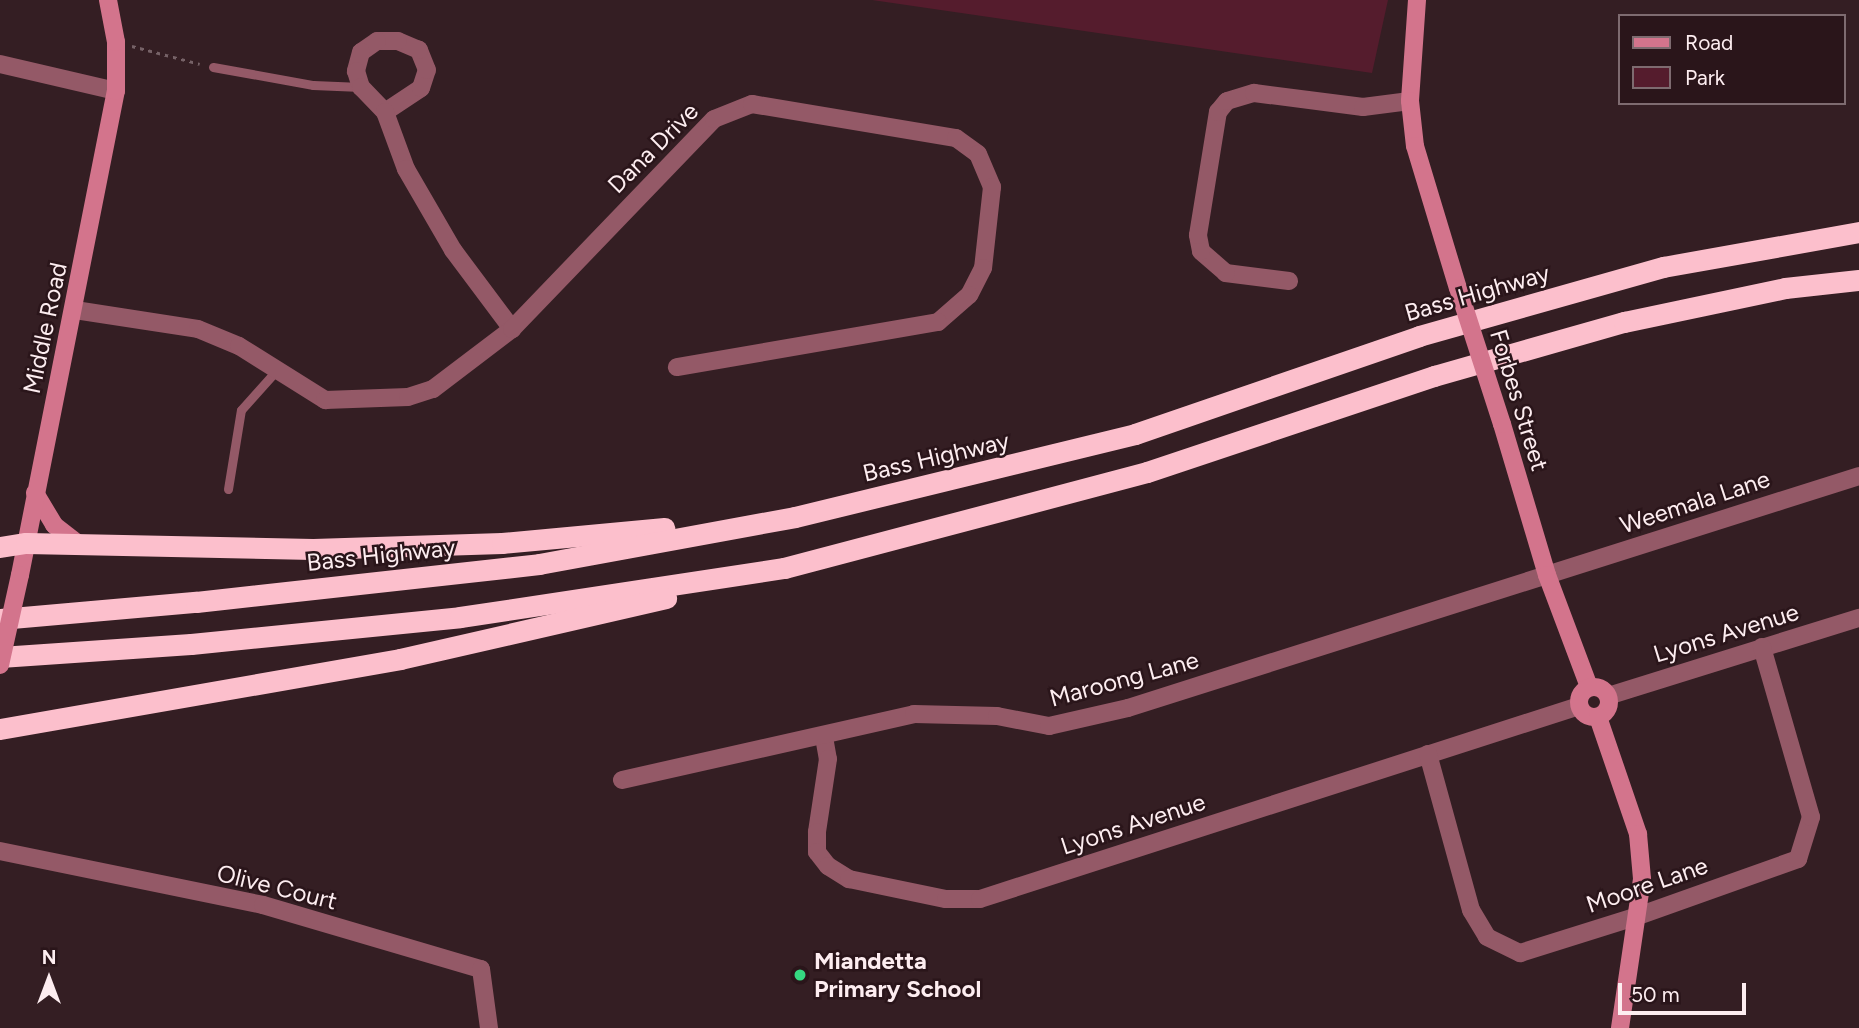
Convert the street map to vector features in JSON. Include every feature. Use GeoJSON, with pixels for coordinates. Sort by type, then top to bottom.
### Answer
{"type":"FeatureCollection","features":[{"type":"Feature","properties":{"kind":"highway","name":"Bass Highway"},"geometry":{"type":"LineString","coordinates":[[0,618],[196,603],[539,564],[796,517],[1135,433],[1419,336],[1663,267],[1859,232]]}},
{"type":"Feature","properties":{"kind":"highway"},"geometry":{"type":"LineString","coordinates":[[0,729],[413,656],[784,568],[1134,476],[1434,376],[1623,322],[1785,288],[1859,280]]}},
{"type":"Feature","properties":{"kind":"highway"},"geometry":{"type":"LineString","coordinates":[[0,547],[26,543],[313,549],[502,543],[796,517]]}},
{"type":"Feature","properties":{"kind":"highway"},"geometry":{"type":"LineString","coordinates":[[0,657],[191,644],[460,617],[784,568]]}},
{"type":"Feature","properties":{"kind":"street","name":"Middle Road"},"geometry":{"type":"LineString","coordinates":[[0,665],[75,310],[116,91],[116,42],[108,0]]}},
{"type":"Feature","properties":{"kind":"street","name":"Forbes Street"},"geometry":{"type":"LineString","coordinates":[[1417,0],[1410,101],[1415,146],[1547,575],[1589,687]]}},
{"type":"Feature","properties":{"kind":"street"},"geometry":{"type":"LineString","coordinates":[[385,112],[421,88],[427,70],[419,50],[398,41],[377,41],[361,52],[356,71],[361,87],[385,112],[406,169],[446,239],[512,329]]}},
{"type":"Feature","properties":{"kind":"street"},"geometry":{"type":"LineString","coordinates":[[0,64],[116,91]]}},
{"type":"Feature","properties":{"kind":"street"},"geometry":{"type":"LineString","coordinates":[[1289,281],[1226,273],[1201,251],[1198,235],[1218,112],[1227,101],[1254,93],[1363,107],[1410,101]]}},
{"type":"Feature","properties":{"kind":"street","name":"Dana Drive"},"geometry":{"type":"LineString","coordinates":[[75,310],[198,329],[239,346],[275,372],[325,400],[408,397],[433,389],[512,329],[713,119],[751,104],[956,138],[978,154],[992,187],[983,268],[969,295],[938,322],[677,367]]}},
{"type":"Feature","properties":{"kind":"street","name":"Weemala Lane"},"geometry":{"type":"LineString","coordinates":[[1547,575],[1859,476]]}},
{"type":"Feature","properties":{"kind":"street"},"geometry":{"type":"LineString","coordinates":[[35,493],[54,525],[81,546]]}},
{"type":"Feature","properties":{"kind":"street","name":"Maroong Lane"},"geometry":{"type":"LineString","coordinates":[[622,780],[824,737],[914,714],[997,716],[1049,726],[1128,708],[1547,575]]}},
{"type":"Feature","properties":{"kind":"street","name":"Lyons Avenue"},"geometry":{"type":"LineString","coordinates":[[1608,696],[1859,618]]}},
{"type":"Feature","properties":{"kind":"street","name":"Moore Lane"},"geometry":{"type":"LineString","coordinates":[[1428,754],[1471,910],[1487,937],[1520,953],[1638,916],[1798,859],[1811,817],[1762,647]]}},
{"type":"Feature","properties":{"kind":"street"},"geometry":{"type":"LineString","coordinates":[[1589,687],[1602,689],[1608,696],[1606,711],[1598,717],[1588,716],[1579,706],[1579,697],[1589,687]]}},
{"type":"Feature","properties":{"kind":"street","name":"Lyons Avenue"},"geometry":{"type":"LineString","coordinates":[[824,737],[828,759],[817,852],[849,879],[946,899],[980,899],[1579,706]]}},
{"type":"Feature","properties":{"kind":"street"},"geometry":{"type":"LineString","coordinates":[[1598,717],[1638,834],[1642,879],[1620,1028]]}},
{"type":"Feature","properties":{"kind":"street","name":"Olive Court"},"geometry":{"type":"LineString","coordinates":[[0,851],[263,905],[481,970],[489,1028]]}},
{"type":"Feature","properties":{"kind":"lane"},"geometry":{"type":"LineString","coordinates":[[213,67],[313,85],[361,87]]}},
{"type":"Feature","properties":{"kind":"lane"},"geometry":{"type":"LineString","coordinates":[[228,489],[241,410],[275,372]]}},
{"type":"Feature","properties":{"kind":"path"},"geometry":{"type":"LineString","coordinates":[[116,42],[213,67]]}},
{"type":"Feature","properties":{"kind":"green space"},"geometry":{"type":"Polygon","coordinates":[[[872,0],[1388,0],[1372,73],[872,0]]]}},
{"type":"Feature","properties":{"kind":"place","name":"Miandetta Primary School"},"geometry":{"type":"Point","coordinates":[800,975]}}]}
